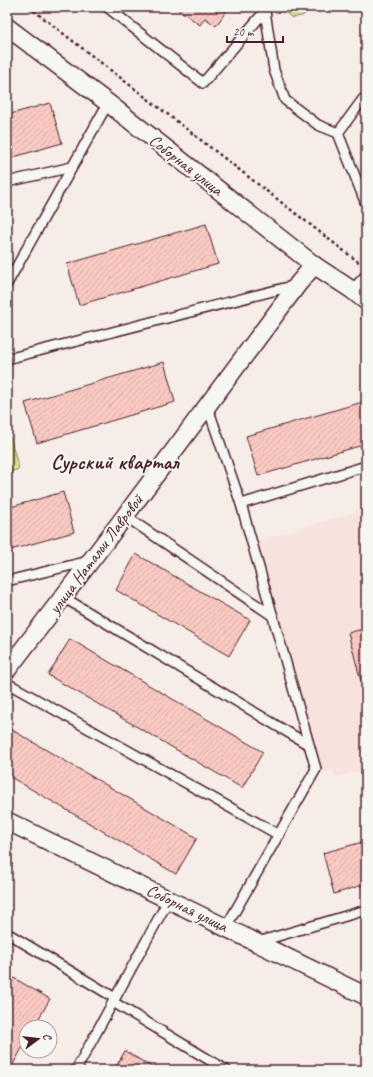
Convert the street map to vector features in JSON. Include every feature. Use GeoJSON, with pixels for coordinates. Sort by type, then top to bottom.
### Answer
{"type":"FeatureCollection","features":[{"type":"Feature","properties":{"kind":"street","name":"Соборная улица"},"geometry":{"type":"LineString","coordinates":[[7,27],[108,103],[314,265],[366,301]]}},
{"type":"Feature","properties":{"kind":"street","name":"улица Натальи Лавровой"},"geometry":{"type":"LineString","coordinates":[[7,670],[125,516],[298,284],[314,265]]}},
{"type":"Feature","properties":{"kind":"street","name":"Соборная улица"},"geometry":{"type":"LineString","coordinates":[[7,821],[366,996]]}},
{"type":"Feature","properties":{"kind":"lane"},"geometry":{"type":"LineString","coordinates":[[107,7],[203,84],[266,9]]}},
{"type":"Feature","properties":{"kind":"lane"},"geometry":{"type":"LineString","coordinates":[[266,9],[274,70],[285,100],[318,125],[338,133],[366,204]]}},
{"type":"Feature","properties":{"kind":"lane"},"geometry":{"type":"LineString","coordinates":[[338,133],[363,99],[366,99]]}},
{"type":"Feature","properties":{"kind":"lane"},"geometry":{"type":"LineString","coordinates":[[7,284],[108,103]]}},
{"type":"Feature","properties":{"kind":"lane"},"geometry":{"type":"LineString","coordinates":[[7,182],[72,167]]}},
{"type":"Feature","properties":{"kind":"lane"},"geometry":{"type":"LineString","coordinates":[[352,290],[366,275]]}},
{"type":"Feature","properties":{"kind":"lane"},"geometry":{"type":"LineString","coordinates":[[7,359],[298,284]]}},
{"type":"Feature","properties":{"kind":"lane"},"geometry":{"type":"LineString","coordinates":[[207,405],[241,504],[316,769],[226,927]]}},
{"type":"Feature","properties":{"kind":"lane"},"geometry":{"type":"LineString","coordinates":[[241,504],[366,466]]}},
{"type":"Feature","properties":{"kind":"lane"},"geometry":{"type":"LineString","coordinates":[[125,516],[273,616]]}},
{"type":"Feature","properties":{"kind":"lane"},"geometry":{"type":"LineString","coordinates":[[7,581],[91,561]]}},
{"type":"Feature","properties":{"kind":"lane"},"geometry":{"type":"LineString","coordinates":[[63,597],[309,745]]}},
{"type":"Feature","properties":{"kind":"lane"},"geometry":{"type":"LineString","coordinates":[[7,683],[279,835]]}},
{"type":"Feature","properties":{"kind":"lane"},"geometry":{"type":"LineString","coordinates":[[76,1070],[169,899]]}},
{"type":"Feature","properties":{"kind":"lane"},"geometry":{"type":"LineString","coordinates":[[257,942],[366,910]]}},
{"type":"Feature","properties":{"kind":"lane"},"geometry":{"type":"LineString","coordinates":[[7,933],[226,1070]]}},
{"type":"Feature","properties":{"kind":"path"},"geometry":{"type":"LineString","coordinates":[[29,7],[366,268]]}},
{"type":"Feature","properties":{"kind":"shaded area"},"geometry":{"type":"Polygon","coordinates":[[[366,509],[366,769],[335,778],[333,770],[321,774],[257,541],[366,509]]]}},
{"type":"Feature","properties":{"kind":"green space"},"geometry":{"type":"Polygon","coordinates":[[[284,7],[325,7],[313,8],[302,16],[292,18],[286,13],[284,7]]]}},
{"type":"Feature","properties":{"kind":"green space"},"geometry":{"type":"Polygon","coordinates":[[[7,426],[19,469],[7,473],[7,426]]]}},
{"type":"Feature","properties":{"kind":"building"},"geometry":{"type":"Polygon","coordinates":[[[175,7],[229,7],[216,26],[205,18],[200,25],[175,7]]]}},
{"type":"Feature","properties":{"kind":"building"},"geometry":{"type":"Polygon","coordinates":[[[50,103],[62,143],[7,159],[7,115],[50,103]]]}},
{"type":"Feature","properties":{"kind":"building"},"geometry":{"type":"Polygon","coordinates":[[[206,224],[218,264],[79,305],[67,264],[206,224]]]}},
{"type":"Feature","properties":{"kind":"building"},"geometry":{"type":"Polygon","coordinates":[[[164,362],[175,402],[37,443],[25,403],[164,362]]]}},
{"type":"Feature","properties":{"kind":"building"},"geometry":{"type":"Polygon","coordinates":[[[366,401],[366,444],[258,476],[246,436],[366,401]]]}},
{"type":"Feature","properties":{"kind":"building"},"geometry":{"type":"Polygon","coordinates":[[[63,492],[74,532],[7,551],[7,508],[63,492]]]}},
{"type":"Feature","properties":{"kind":"building"},"geometry":{"type":"Polygon","coordinates":[[[136,554],[250,620],[229,656],[116,590],[136,554]]]}},
{"type":"Feature","properties":{"kind":"building"},"geometry":{"type":"Polygon","coordinates":[[[366,628],[366,681],[361,681],[348,633],[366,628]]]}},
{"type":"Feature","properties":{"kind":"building"},"geometry":{"type":"Polygon","coordinates":[[[70,639],[263,752],[242,788],[48,675],[70,639]]]}},
{"type":"Feature","properties":{"kind":"building"},"geometry":{"type":"Polygon","coordinates":[[[7,727],[197,838],[176,874],[7,775],[7,727]]]}},
{"type":"Feature","properties":{"kind":"building"},"geometry":{"type":"Polygon","coordinates":[[[366,841],[366,884],[334,894],[323,853],[366,841]]]}},
{"type":"Feature","properties":{"kind":"building"},"geometry":{"type":"Polygon","coordinates":[[[7,974],[50,999],[39,1019],[18,1019],[18,1056],[10,1070],[7,1070],[7,974]]]}},
{"type":"Feature","properties":{"kind":"building"},"geometry":{"type":"Polygon","coordinates":[[[125,1051],[157,1070],[114,1070],[125,1051]]]}},
{"type":"Feature","properties":{"kind":"district","name":"Сурский квартал"},"geometry":{"type":"Point","coordinates":[115,462]}}]}
